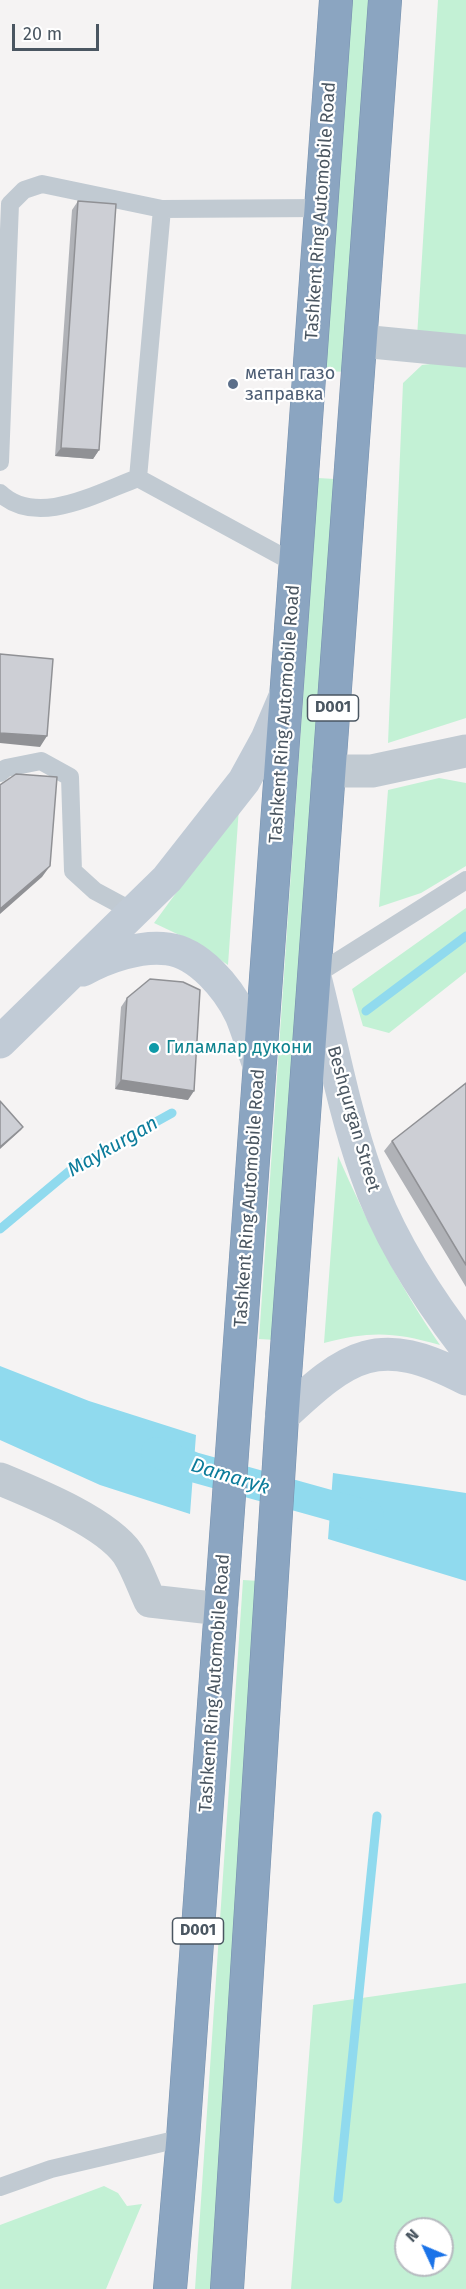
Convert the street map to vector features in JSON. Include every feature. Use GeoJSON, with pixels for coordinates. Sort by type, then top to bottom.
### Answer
{"type":"FeatureCollection","features":[{"type":"Feature","properties":{"kind":"highway","name":"Tashkent Ring Automobile Road"},"geometry":{"type":"LineString","coordinates":[[166,2281],[183,2138],[336,0]]}},
{"type":"Feature","properties":{"kind":"highway","name":"D001"},"geometry":{"type":"LineString","coordinates":[[227,2289],[282,1417],[386,0]]}},
{"type":"Feature","properties":{"kind":"highway"},"geometry":{"type":"LineString","coordinates":[[305,435],[353,440]]}},
{"type":"Feature","properties":{"kind":"main road"},"geometry":{"type":"LineString","coordinates":[[0,1042],[167,879],[244,781],[267,739],[287,692]]}},
{"type":"Feature","properties":{"kind":"main road"},"geometry":{"type":"LineString","coordinates":[[66,980],[94,964],[124,955],[152,949],[169,949],[183,954],[214,977],[230,996],[241,1015],[260,1068]]}},
{"type":"Feature","properties":{"kind":"main road","name":"Beshqurgan Street"},"geometry":{"type":"LineString","coordinates":[[314,976],[358,1148],[377,1201],[422,1284],[466,1348]]}},
{"type":"Feature","properties":{"kind":"main road"},"geometry":{"type":"LineString","coordinates":[[282,1417],[322,1379],[344,1364],[371,1356],[401,1354],[435,1363],[466,1379]]}},
{"type":"Feature","properties":{"kind":"street"},"geometry":{"type":"LineString","coordinates":[[361,340],[466,351]]}},
{"type":"Feature","properties":{"kind":"street"},"geometry":{"type":"LineString","coordinates":[[329,771],[372,771],[466,751]]}},
{"type":"Feature","properties":{"kind":"street"},"geometry":{"type":"LineString","coordinates":[[0,1479],[44,1497],[110,1535],[128,1555],[150,1601],[220,1609]]}},
{"type":"Feature","properties":{"kind":"lane"},"geometry":{"type":"LineString","coordinates":[[0,462],[10,204],[24,190],[42,184],[162,210],[321,208]]}},
{"type":"Feature","properties":{"kind":"lane"},"geometry":{"type":"LineString","coordinates":[[138,478],[162,210]]}},
{"type":"Feature","properties":{"kind":"lane"},"geometry":{"type":"LineString","coordinates":[[0,493],[11,503],[32,509],[59,506],[138,478],[296,564]]}},
{"type":"Feature","properties":{"kind":"lane"},"geometry":{"type":"LineString","coordinates":[[0,773],[6,768],[41,761],[70,777],[73,871],[95,891],[134,912]]}},
{"type":"Feature","properties":{"kind":"lane"},"geometry":{"type":"LineString","coordinates":[[314,976],[466,880]]}},
{"type":"Feature","properties":{"kind":"lane"},"geometry":{"type":"LineString","coordinates":[[0,2187],[51,2169],[183,2138]]}},
{"type":"Feature","properties":{"kind":"green space"},"geometry":{"type":"Polygon","coordinates":[[[351,0],[374,0],[348,372],[325,371],[351,0]]]}},
{"type":"Feature","properties":{"kind":"green space"},"geometry":{"type":"Polygon","coordinates":[[[438,0],[466,0],[466,339],[417,337],[438,0]]]}},
{"type":"Feature","properties":{"kind":"green space"},"geometry":{"type":"Polygon","coordinates":[[[446,362],[466,363],[466,718],[388,743],[403,383],[422,365],[446,362]]]}},
{"type":"Feature","properties":{"kind":"green space"},"geometry":{"type":"Polygon","coordinates":[[[318,478],[335,479],[276,1340],[259,1339],[318,478]]]}},
{"type":"Feature","properties":{"kind":"green space"},"geometry":{"type":"Polygon","coordinates":[[[439,778],[466,783],[466,866],[421,893],[379,907],[388,790],[439,778]]]}},
{"type":"Feature","properties":{"kind":"green space"},"geometry":{"type":"Polygon","coordinates":[[[239,807],[228,965],[192,941],[154,923],[239,807]]]}},
{"type":"Feature","properties":{"kind":"green space"},"geometry":{"type":"Polygon","coordinates":[[[466,908],[466,972],[389,1033],[363,1026],[352,989],[466,908]]]}},
{"type":"Feature","properties":{"kind":"green space"},"geometry":{"type":"Polygon","coordinates":[[[338,1156],[385,1253],[410,1299],[440,1345],[395,1335],[355,1336],[324,1343],[338,1156]]]}},
{"type":"Feature","properties":{"kind":"green space"},"geometry":{"type":"Polygon","coordinates":[[[243,1580],[260,1581],[213,2289],[195,2289],[243,1580]]]}},
{"type":"Feature","properties":{"kind":"green space"},"geometry":{"type":"Polygon","coordinates":[[[466,1983],[466,2289],[291,2289],[313,2005],[466,1983]]]}},
{"type":"Feature","properties":{"kind":"green space"},"geometry":{"type":"Polygon","coordinates":[[[104,2186],[118,2193],[127,2206],[142,2204],[106,2289],[0,2289],[0,2225],[104,2186]]]}},
{"type":"Feature","properties":{"kind":"water"},"geometry":{"type":"Polygon","coordinates":[[[0,1366],[89,1401],[196,1435],[190,1514],[100,1485],[0,1440],[0,1366]]]}},
{"type":"Feature","properties":{"kind":"water"},"geometry":{"type":"Polygon","coordinates":[[[333,1473],[466,1493],[466,1581],[328,1539],[333,1473]]]}},
{"type":"Feature","properties":{"kind":"building"},"geometry":{"type":"Polygon","coordinates":[[[78,201],[116,204],[99,450],[61,448],[78,201]]]}},
{"type":"Feature","properties":{"kind":"building"},"geometry":{"type":"Polygon","coordinates":[[[0,654],[53,659],[47,736],[0,733],[0,654]]]}},
{"type":"Feature","properties":{"kind":"building"},"geometry":{"type":"Polygon","coordinates":[[[16,774],[57,777],[50,866],[0,909],[0,785],[16,774]]]}},
{"type":"Feature","properties":{"kind":"building","name":"Гиламлар дукони"},"geometry":{"type":"Polygon","coordinates":[[[150,979],[183,982],[200,990],[194,1091],[121,1080],[127,998],[150,979]]]}},
{"type":"Feature","properties":{"kind":"building"},"geometry":{"type":"Polygon","coordinates":[[[466,1083],[466,1265],[392,1141],[466,1083]]]}},
{"type":"Feature","properties":{"kind":"building"},"geometry":{"type":"Polygon","coordinates":[[[0,1101],[23,1127],[0,1147],[0,1101]]]}},
{"type":"Feature","properties":{"kind":"waterway","name":"Maykurgan"},"geometry":{"type":"LineString","coordinates":[[366,1011],[466,936]]}},
{"type":"Feature","properties":{"kind":"waterway","name":"Maykurgan"},"geometry":{"type":"LineString","coordinates":[[0,1229],[73,1168],[172,1113]]}},
{"type":"Feature","properties":{"kind":"waterway","name":"Damaryk"},"geometry":{"type":"LineString","coordinates":[[156,1452],[193,1467],[369,1516]]}},
{"type":"Feature","properties":{"kind":"waterway"},"geometry":{"type":"LineString","coordinates":[[338,2199],[377,1816]]}},
{"type":"Feature","properties":{"kind":"place","name":"метан газо заправка"},"geometry":{"type":"Point","coordinates":[233,384]}},
{"type":"Feature","properties":{"kind":"place","name":"Гиламлар дукони"},"geometry":{"type":"Point","coordinates":[154,1048]}}]}
